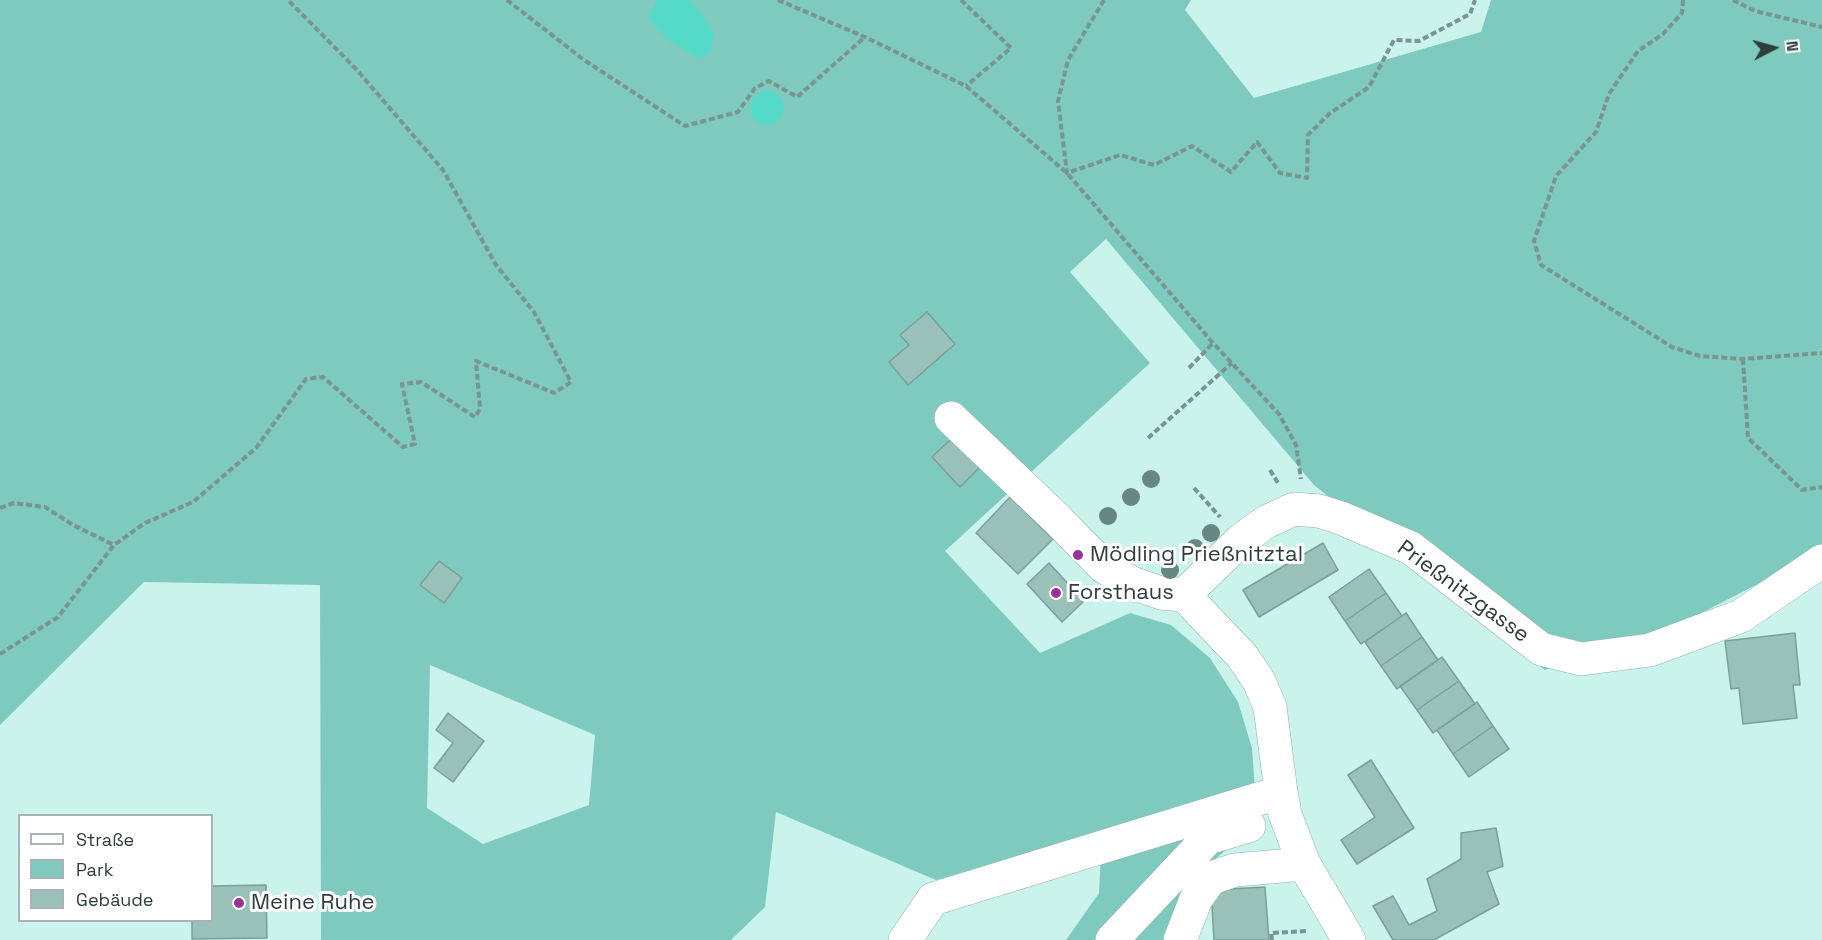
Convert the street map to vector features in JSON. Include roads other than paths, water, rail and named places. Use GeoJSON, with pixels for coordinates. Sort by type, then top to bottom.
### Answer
{"type":"FeatureCollection","features":[{"type":"Feature","properties":{"kind":"street"},"geometry":{"type":"LineString","coordinates":[[951,418],[1104,567],[1132,583],[1161,593],[1184,595],[1242,656],[1259,681],[1270,707],[1283,803],[1304,864],[1349,940]]}},
{"type":"Feature","properties":{"kind":"street","name":"Prießnitzgasse"},"geometry":{"type":"LineString","coordinates":[[1184,595],[1241,540],[1266,522],[1294,509],[1319,511],[1411,548],[1541,649],[1581,659],[1650,650],[1742,616],[1822,561]]}},
{"type":"Feature","properties":{"kind":"street"},"geometry":{"type":"LineString","coordinates":[[905,940],[933,899],[1283,803]]}},
{"type":"Feature","properties":{"kind":"street"},"geometry":{"type":"LineString","coordinates":[[1112,940],[1208,838],[1283,803]]}},
{"type":"Feature","properties":{"kind":"street"},"geometry":{"type":"LineString","coordinates":[[1180,940],[1196,899],[1211,878],[1235,870],[1304,864]]}},
{"type":"Feature","properties":{"kind":"place","name":"Mödling Prießnitztal"},"geometry":{"type":"Point","coordinates":[1078,555]}},
{"type":"Feature","properties":{"kind":"place","name":"Forsthaus"},"geometry":{"type":"Point","coordinates":[1056,593]}},
{"type":"Feature","properties":{"kind":"place","name":"Meine Ruhe"},"geometry":{"type":"Point","coordinates":[239,903]}}]}
